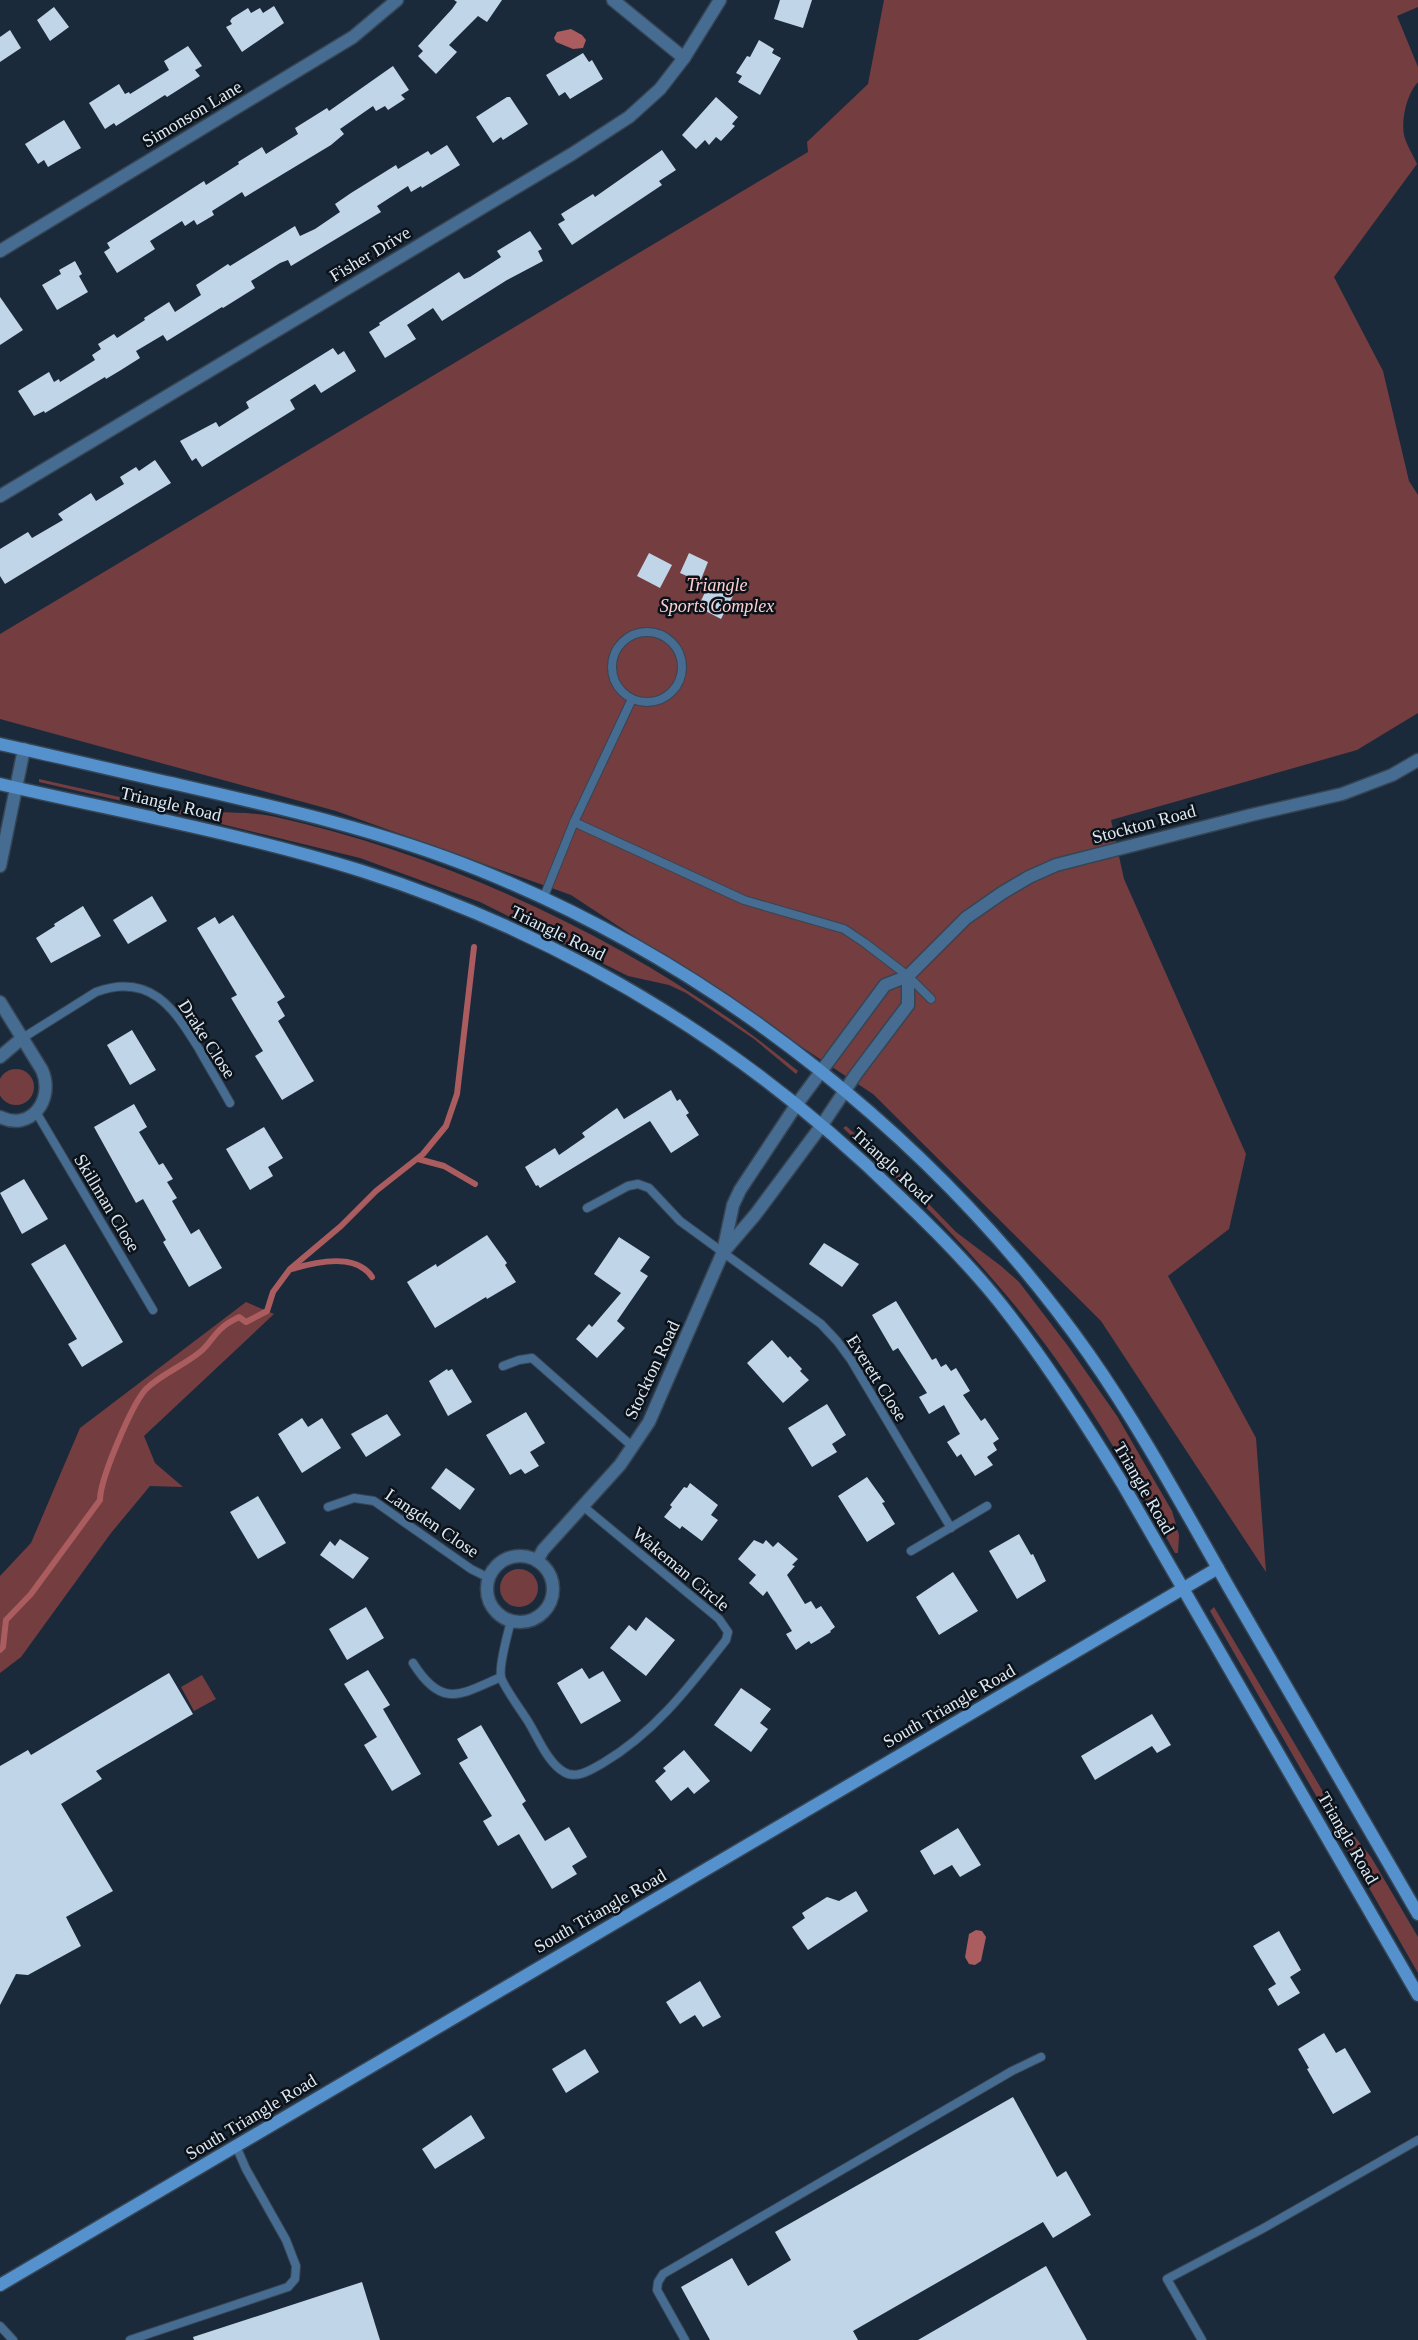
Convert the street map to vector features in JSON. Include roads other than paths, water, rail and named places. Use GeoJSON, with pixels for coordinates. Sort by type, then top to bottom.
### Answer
{"type":"FeatureCollection","features":[{"type":"Feature","properties":{"kind":"street","name":"Simonson Lane"},"geometry":{"type":"LineString","coordinates":[[0,251],[353,37],[397,0]]}},
{"type":"Feature","properties":{"kind":"street"},"geometry":{"type":"LineString","coordinates":[[613,0],[684,58]]}},
{"type":"Feature","properties":{"kind":"street","name":"Fisher Drive"},"geometry":{"type":"LineString","coordinates":[[0,496],[572,154],[629,117],[660,90],[684,58],[720,0]]}},
{"type":"Feature","properties":{"kind":"street","name":"Triangle Road"},"geometry":{"type":"LineString","coordinates":[[0,744],[338,822],[474,868],[599,927],[668,965],[780,1040],[845,1092],[946,1185],[1038,1288],[1088,1353],[1158,1462],[1418,1914]]}},
{"type":"Feature","properties":{"kind":"street"},"geometry":{"type":"LineString","coordinates":[[0,866],[24,749]]}},
{"type":"Feature","properties":{"kind":"street","name":"Stockton Road"},"geometry":{"type":"LineString","coordinates":[[537,1561],[543,1550],[584,1507],[620,1465],[649,1422],[723,1252],[733,1205],[740,1190],[797,1104],[885,985],[908,976],[966,918],[1029,877],[1056,865],[1251,815],[1342,794],[1392,775],[1418,760]]}},
{"type":"Feature","properties":{"kind":"street","name":"Triangle Road"},"geometry":{"type":"LineString","coordinates":[[0,784],[123,810],[314,857],[364,872],[474,913],[579,961],[646,998],[715,1043],[822,1125],[877,1174],[936,1232],[1005,1309],[1090,1430],[1418,1994]]}},
{"type":"Feature","properties":{"kind":"street","name":"Stockton Road"},"geometry":{"type":"LineString","coordinates":[[723,1252],[755,1215],[908,1005],[908,976]]}},
{"type":"Feature","properties":{"kind":"street"},"geometry":{"type":"LineString","coordinates":[[0,1002],[46,1078],[47,1092],[36,1112],[20,1120],[6,1120],[0,1117]]}},
{"type":"Feature","properties":{"kind":"street"},"geometry":{"type":"LineString","coordinates":[[0,1057],[21,1039]]}},
{"type":"Feature","properties":{"kind":"street"},"geometry":{"type":"LineString","coordinates":[[523,1556],[537,1561],[549,1574],[552,1585],[552,1596],[548,1606],[534,1619],[519,1622],[511,1621],[498,1614],[487,1594],[489,1578],[494,1568],[502,1561],[512,1557],[523,1556]]}},
{"type":"Feature","properties":{"kind":"street","name":"South Triangle Road"},"geometry":{"type":"LineString","coordinates":[[0,2285],[1218,1568]]}},
{"type":"Feature","properties":{"kind":"lane"},"geometry":{"type":"LineString","coordinates":[[654,632],[664,636],[674,643],[680,654],[683,666],[681,678],[676,688],[667,697],[656,702],[632,699],[622,693],[612,673],[612,661],[615,650],[631,634],[654,632]]}},
{"type":"Feature","properties":{"kind":"lane"},"geometry":{"type":"LineString","coordinates":[[542,899],[574,822],[632,699]]}},
{"type":"Feature","properties":{"kind":"lane"},"geometry":{"type":"LineString","coordinates":[[574,822],[744,900],[844,929],[865,942],[908,976],[931,998]]}},
{"type":"Feature","properties":{"kind":"lane","name":"Drake Close"},"geometry":{"type":"LineString","coordinates":[[21,1039],[96,992],[115,987],[137,988],[156,995],[168,1004],[179,1018],[230,1103]]}},
{"type":"Feature","properties":{"kind":"lane","name":"Skillman Close"},"geometry":{"type":"LineString","coordinates":[[36,1112],[153,1310]]}},
{"type":"Feature","properties":{"kind":"lane","name":"Everett Close"},"geometry":{"type":"LineString","coordinates":[[587,1208],[628,1186],[638,1184],[649,1188],[680,1221],[805,1311],[837,1340],[856,1368],[951,1528]]}},
{"type":"Feature","properties":{"kind":"lane"},"geometry":{"type":"LineString","coordinates":[[503,1366],[519,1360],[532,1358],[633,1447]]}},
{"type":"Feature","properties":{"kind":"lane","name":"Langden Close"},"geometry":{"type":"LineString","coordinates":[[328,1506],[354,1498],[374,1501],[471,1569],[489,1578]]}},
{"type":"Feature","properties":{"kind":"lane"},"geometry":{"type":"LineString","coordinates":[[911,1551],[987,1506]]}},
{"type":"Feature","properties":{"kind":"lane","name":"Wakeman Circle"},"geometry":{"type":"LineString","coordinates":[[501,1677],[557,1767],[564,1773],[579,1774],[621,1752],[653,1726],[677,1703],[726,1640],[728,1632],[719,1619],[584,1507]]}},
{"type":"Feature","properties":{"kind":"lane"},"geometry":{"type":"LineString","coordinates":[[413,1663],[423,1679],[433,1688],[460,1695],[501,1677],[506,1638],[511,1621]]}},
{"type":"Feature","properties":{"kind":"lane"},"geometry":{"type":"LineString","coordinates":[[685,2340],[657,2290],[658,2282],[663,2274],[1012,2071],[1041,2057]]}},
{"type":"Feature","properties":{"kind":"lane"},"geometry":{"type":"LineString","coordinates":[[1202,2340],[1167,2279],[1262,2229],[1418,2140]]}},
{"type":"Feature","properties":{"kind":"lane"},"geometry":{"type":"LineString","coordinates":[[130,2340],[288,2287],[295,2279],[296,2266],[286,2240],[246,2169],[236,2146]]}},
{"type":"Feature","properties":{"kind":"lane"},"geometry":{"type":"LineString","coordinates":[[0,2326],[13,2340]]}},
{"type":"Feature","properties":{"kind":"waterway"},"geometry":{"type":"LineString","coordinates":[[0,1650],[3,1647],[6,1620],[31,1594],[100,1500],[105,1476],[118,1442],[133,1410],[146,1389],[200,1352],[229,1323],[239,1317],[246,1322],[267,1311],[273,1292],[290,1269],[341,1226],[376,1191],[423,1154],[446,1126],[457,1094],[474,947]]}},
{"type":"Feature","properties":{"kind":"waterway"},"geometry":{"type":"LineString","coordinates":[[418,1159],[444,1166],[475,1184]]}},
{"type":"Feature","properties":{"kind":"waterway"},"geometry":{"type":"LineString","coordinates":[[292,1269],[323,1262],[346,1262],[356,1264],[365,1269],[372,1277]]}},
{"type":"Feature","properties":{"kind":"park label","name":"Triangle Sports Complex"},"geometry":{"type":"Point","coordinates":[717,595]}}]}
